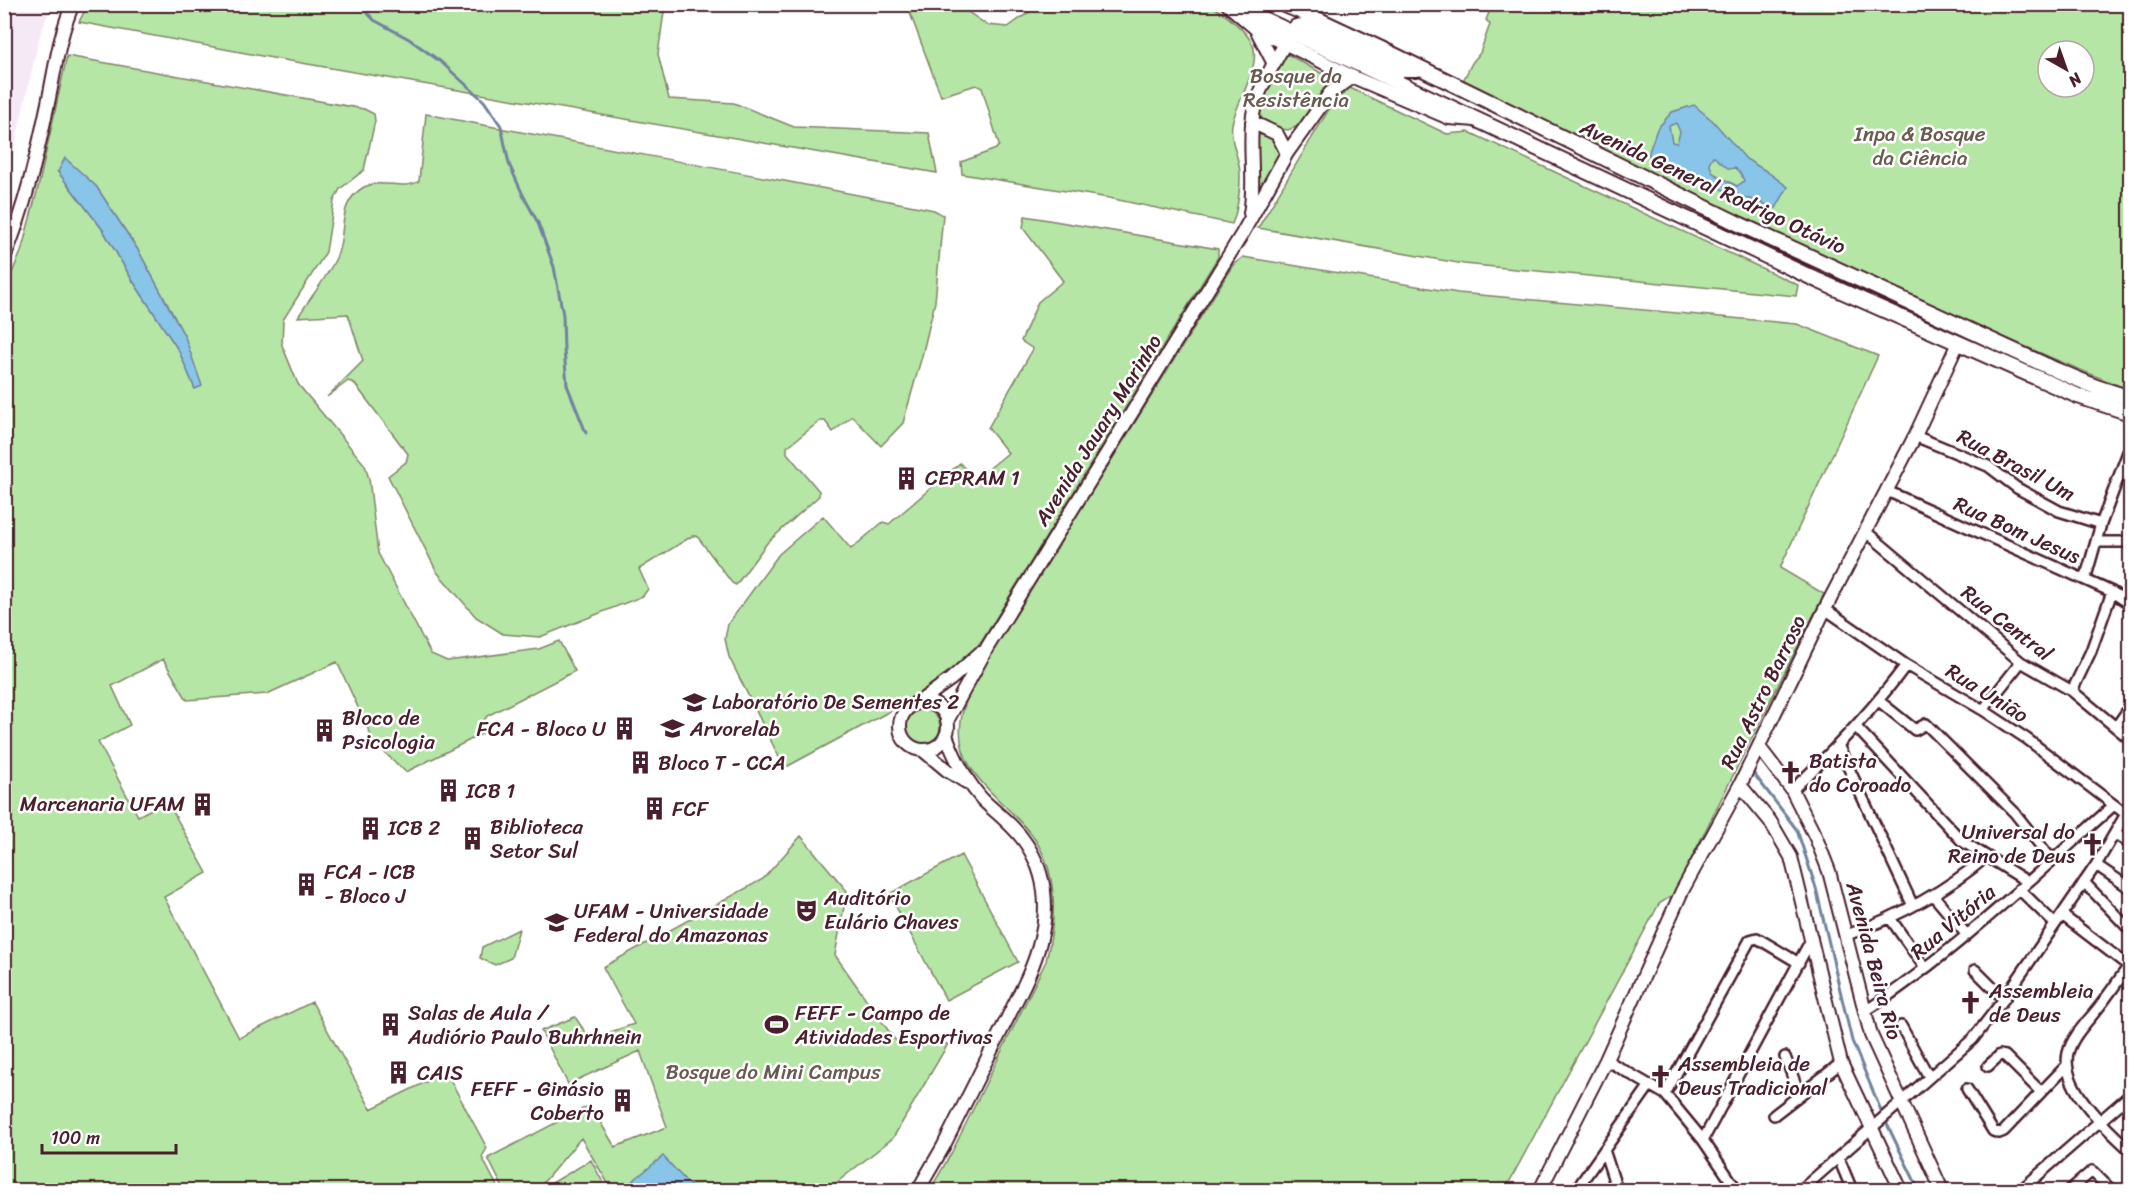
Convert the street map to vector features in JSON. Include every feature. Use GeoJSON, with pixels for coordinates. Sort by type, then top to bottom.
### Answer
{"type":"FeatureCollection","features":[{"type":"Feature","properties":{"kind":"main road","name":"Avenida General Rodrigo Otávio"},"geometry":{"type":"LineString","coordinates":[[1229,4],[1288,38],[1480,121],[1597,178],[1958,344],[2078,396],[2130,413]]}},
{"type":"Feature","properties":{"kind":"main road","name":"Avenida General Rodrigo Otávio"},"geometry":{"type":"LineString","coordinates":[[1287,5],[1739,224],[2056,370],[2130,398]]}},
{"type":"Feature","properties":{"kind":"main road"},"geometry":{"type":"LineString","coordinates":[[1288,38],[1296,27],[1304,25],[1391,66],[1400,69],[1420,69]]}},
{"type":"Feature","properties":{"kind":"street"},"geometry":{"type":"LineString","coordinates":[[4,258],[29,184],[63,31],[73,4]]}},
{"type":"Feature","properties":{"kind":"street","name":"Avenida General Rodrigo Otávio"},"geometry":{"type":"LineString","coordinates":[[1229,4],[1256,29],[1288,38],[1353,77],[1449,118],[1480,121]]}},
{"type":"Feature","properties":{"kind":"street"},"geometry":{"type":"LineString","coordinates":[[1256,29],[1274,64]]}},
{"type":"Feature","properties":{"kind":"street","name":"Avenida Jauary Marinho"},"geometry":{"type":"LineString","coordinates":[[1242,234],[1252,201],[1250,153],[1252,122],[1257,100],[1288,38]]}},
{"type":"Feature","properties":{"kind":"street","name":"Avenida Jauary Marinho"},"geometry":{"type":"LineString","coordinates":[[947,720],[988,646],[1242,234],[1287,153],[1330,93],[1353,77]]}},
{"type":"Feature","properties":{"kind":"street"},"geometry":{"type":"LineString","coordinates":[[1252,122],[1277,134],[1300,134]]}},
{"type":"Feature","properties":{"kind":"street"},"geometry":{"type":"LineString","coordinates":[[1277,134],[1287,153]]}},
{"type":"Feature","properties":{"kind":"street","name":"Rua Astro Barroso"},"geometry":{"type":"LineString","coordinates":[[1540,1191],[1605,1060],[1682,891],[1740,785],[1825,609],[1915,436],[1958,344]]}},
{"type":"Feature","properties":{"kind":"street","name":"Rua Brasil Um"},"geometry":{"type":"LineString","coordinates":[[1915,436],[1988,466],[2018,488],[2059,511],[2101,524]]}},
{"type":"Feature","properties":{"kind":"street"},"geometry":{"type":"LineString","coordinates":[[2085,580],[2101,524],[2130,450]]}},
{"type":"Feature","properties":{"kind":"street","name":"Rua Bom Jesus"},"geometry":{"type":"LineString","coordinates":[[1887,491],[2112,591],[2130,604]]}},
{"type":"Feature","properties":{"kind":"street","name":"Rua Central"},"geometry":{"type":"LineString","coordinates":[[1865,531],[2021,662],[2072,691],[2130,739]]}},
{"type":"Feature","properties":{"kind":"street"},"geometry":{"type":"LineString","coordinates":[[2096,542],[2130,542]]}},
{"type":"Feature","properties":{"kind":"street"},"geometry":{"type":"LineString","coordinates":[[2072,691],[2091,651],[2112,591]]}},
{"type":"Feature","properties":{"kind":"street","name":"Rua União"},"geometry":{"type":"LineString","coordinates":[[1825,609],[1905,664],[2027,739],[2114,806],[2128,810]]}},
{"type":"Feature","properties":{"kind":"street","name":"Avenida Jauary Marinho"},"geometry":{"type":"LineString","coordinates":[[918,702],[934,693],[988,646]]}},
{"type":"Feature","properties":{"kind":"street"},"geometry":{"type":"LineString","coordinates":[[1983,710],[2021,662]]}},
{"type":"Feature","properties":{"kind":"street"},"geometry":{"type":"LineString","coordinates":[[1792,790],[1856,728],[1879,701],[1905,664]]}},
{"type":"Feature","properties":{"kind":"street"},"geometry":{"type":"LineString","coordinates":[[1879,701],[1916,730],[1926,724],[2014,812],[2052,860]]}},
{"type":"Feature","properties":{"kind":"street"},"geometry":{"type":"LineString","coordinates":[[918,1191],[943,1147],[1028,976],[1037,957],[1044,931],[1045,904],[1041,879],[1027,845],[970,785],[946,735],[945,713],[933,704],[918,702],[901,717],[900,733],[907,744],[917,750],[924,751],[938,746],[946,735]]}},
{"type":"Feature","properties":{"kind":"street"},"geometry":{"type":"LineString","coordinates":[[2116,727],[2130,707]]}},
{"type":"Feature","properties":{"kind":"street"},"geometry":{"type":"LineString","coordinates":[[1856,728],[1962,841],[2028,882]]}},
{"type":"Feature","properties":{"kind":"street"},"geometry":{"type":"LineString","coordinates":[[1838,744],[1913,906]]}},
{"type":"Feature","properties":{"kind":"street","name":"Avenida Beira Rio"},"geometry":{"type":"LineString","coordinates":[[1759,747],[1792,790],[1816,838],[1829,871],[1847,935],[1871,1035],[1942,1191]]}},
{"type":"Feature","properties":{"kind":"street"},"geometry":{"type":"LineString","coordinates":[[924,751],[948,771],[970,785]]}},
{"type":"Feature","properties":{"kind":"street"},"geometry":{"type":"LineString","coordinates":[[1740,785],[1770,821],[1791,857],[1841,1062],[1876,1125],[1901,1191]]}},
{"type":"Feature","properties":{"kind":"street","name":"Rua Vitória"},"geometry":{"type":"LineString","coordinates":[[1864,1012],[1925,969],[2114,806]]}},
{"type":"Feature","properties":{"kind":"street"},"geometry":{"type":"LineString","coordinates":[[1801,1191],[1973,1039],[2004,999],[2096,865],[2128,810]]}},
{"type":"Feature","properties":{"kind":"street"},"geometry":{"type":"LineString","coordinates":[[2116,834],[2130,844]]}},
{"type":"Feature","properties":{"kind":"street"},"geometry":{"type":"LineString","coordinates":[[1847,935],[1890,918],[1933,895],[1963,877],[1986,857]]}},
{"type":"Feature","properties":{"kind":"street"},"geometry":{"type":"LineString","coordinates":[[2096,865],[2130,888]]}},
{"type":"Feature","properties":{"kind":"street"},"geometry":{"type":"LineString","coordinates":[[2084,882],[2130,930]]}},
{"type":"Feature","properties":{"kind":"street"},"geometry":{"type":"LineString","coordinates":[[2019,889],[2055,924]]}},
{"type":"Feature","properties":{"kind":"street"},"geometry":{"type":"LineString","coordinates":[[1933,895],[1966,934]]}},
{"type":"Feature","properties":{"kind":"street"},"geometry":{"type":"LineString","coordinates":[[2062,915],[2130,966],[2075,1039],[2068,1054],[2067,1065],[2076,1089],[2101,1121],[2130,1150]]}},
{"type":"Feature","properties":{"kind":"street"},"geometry":{"type":"LineString","coordinates":[[1890,918],[1925,969]]}},
{"type":"Feature","properties":{"kind":"street"},"geometry":{"type":"LineString","coordinates":[[1665,1094],[1750,939],[1757,938],[1799,963]]}},
{"type":"Feature","properties":{"kind":"street"},"geometry":{"type":"LineString","coordinates":[[1703,1140],[1812,938]]}},
{"type":"Feature","properties":{"kind":"street"},"geometry":{"type":"LineString","coordinates":[[1975,970],[2004,999]]}},
{"type":"Feature","properties":{"kind":"street"},"geometry":{"type":"LineString","coordinates":[[1901,1026],[1929,1077]]}},
{"type":"Feature","properties":{"kind":"street"},"geometry":{"type":"LineString","coordinates":[[1988,1066],[2001,1055],[2005,1056],[2040,1091]]}},
{"type":"Feature","properties":{"kind":"street"},"geometry":{"type":"LineString","coordinates":[[1785,1056],[1800,1095]]}},
{"type":"Feature","properties":{"kind":"street"},"geometry":{"type":"LineString","coordinates":[[1605,1060],[1665,1094],[1703,1140],[1732,1189]]}},
{"type":"Feature","properties":{"kind":"street"},"geometry":{"type":"LineString","coordinates":[[1774,1115],[1841,1062]]}},
{"type":"Feature","properties":{"kind":"street"},"geometry":{"type":"LineString","coordinates":[[1967,1089],[1993,1131],[2004,1131],[2067,1065]]}},
{"type":"Feature","properties":{"kind":"street"},"geometry":{"type":"LineString","coordinates":[[1576,1191],[1650,1085]]}},
{"type":"Feature","properties":{"kind":"street"},"geometry":{"type":"LineString","coordinates":[[2021,1191],[2130,1095]]}},
{"type":"Feature","properties":{"kind":"street"},"geometry":{"type":"LineString","coordinates":[[1604,1150],[1617,1191]]}},
{"type":"Feature","properties":{"kind":"street"},"geometry":{"type":"LineString","coordinates":[[1839,1159],[1852,1191]]}},
{"type":"Feature","properties":{"kind":"street"},"geometry":{"type":"LineString","coordinates":[[2070,1191],[2090,1172],[2095,1172],[2111,1191]]}},
{"type":"Feature","properties":{"kind":"shaded area"},"geometry":{"type":"Polygon","coordinates":[[[5,4],[51,5],[39,38],[5,190],[5,4]]]}},
{"type":"Feature","properties":{"kind":"green space"},"geometry":{"type":"Polygon","coordinates":[[[88,4],[665,5],[658,54],[669,99],[734,103],[794,127],[929,133],[937,173],[267,57],[79,22],[88,4]]]}},
{"type":"Feature","properties":{"kind":"green space"},"geometry":{"type":"Polygon","coordinates":[[[1208,4],[1228,17],[1242,30],[1248,36],[1254,49],[1253,67],[1232,124],[1240,179],[1238,203],[1232,224],[1109,198],[962,174],[961,162],[996,149],[999,145],[982,88],[976,85],[941,96],[907,5],[958,5],[987,25],[1008,27],[1039,5],[1208,4]]]}},
{"type":"Feature","properties":{"kind":"green space","name":"Inpa & Bosque da Ciência"},"geometry":{"type":"Polygon","coordinates":[[[1492,5],[2130,5],[2130,390],[1877,281],[1462,83],[1480,53],[1490,24],[1486,20],[1492,5]]]}},
{"type":"Feature","properties":{"kind":"green space","name":"Bosque da Resistência"},"geometry":{"type":"Polygon","coordinates":[[[1287,54],[1332,79],[1298,126],[1288,130],[1271,127],[1262,119],[1258,110],[1287,54]]]}},
{"type":"Feature","properties":{"kind":"green space"},"geometry":{"type":"Polygon","coordinates":[[[67,56],[364,109],[374,114],[375,121],[364,170],[340,189],[334,201],[326,252],[283,320],[282,345],[298,384],[365,465],[369,479],[378,553],[431,654],[447,661],[539,649],[559,641],[575,671],[487,716],[481,725],[482,734],[406,772],[375,744],[337,662],[267,694],[187,700],[163,659],[112,686],[130,725],[98,742],[138,816],[167,801],[207,873],[164,897],[239,1038],[312,1002],[371,1109],[446,1072],[487,1148],[482,1157],[499,1190],[5,1190],[5,289],[21,252],[39,184],[67,56]],[[58,172],[103,230],[131,278],[179,351],[195,389],[185,337],[138,250],[96,186],[58,172]]]}},
{"type":"Feature","properties":{"kind":"green space"},"geometry":{"type":"Polygon","coordinates":[[[1350,88],[1447,134],[1469,132],[1798,285],[1796,296],[1464,264],[1258,228],[1332,104],[1350,88]]]}},
{"type":"Feature","properties":{"kind":"green space"},"geometry":{"type":"Polygon","coordinates":[[[426,114],[871,197],[934,210],[943,215],[935,302],[903,423],[881,446],[852,416],[833,432],[825,421],[820,421],[787,447],[787,453],[819,491],[819,496],[767,543],[736,585],[732,583],[697,536],[692,536],[639,569],[648,589],[643,596],[540,637],[503,634],[476,617],[437,572],[388,476],[406,462],[408,454],[354,383],[348,381],[327,397],[363,361],[348,314],[298,317],[336,258],[346,210],[355,194],[371,185],[407,185],[419,181],[426,114]]]}},
{"type":"Feature","properties":{"kind":"green space","name":"Bosque da Resistência"},"geometry":{"type":"Polygon","coordinates":[[[1257,134],[1273,138],[1283,157],[1257,198],[1257,134]]]}},
{"type":"Feature","properties":{"kind":"green space"},"geometry":{"type":"Polygon","coordinates":[[[1025,216],[1218,249],[1218,257],[982,641],[957,667],[907,702],[788,766],[781,761],[729,657],[725,639],[728,624],[779,554],[823,516],[851,549],[883,522],[889,524],[960,463],[975,480],[1008,453],[988,428],[1033,349],[1021,341],[1038,302],[1063,281],[1023,228],[1025,216]]]}},
{"type":"Feature","properties":{"kind":"green space"},"geometry":{"type":"Polygon","coordinates":[[[1243,257],[1458,293],[1797,324],[1878,356],[1780,568],[1824,594],[1673,895],[1659,904],[1505,1190],[930,1190],[952,1152],[1046,961],[1052,930],[1052,884],[1049,869],[1036,841],[974,773],[966,758],[961,741],[961,721],[966,702],[995,647],[1233,265],[1243,257]]]}},
{"type":"Feature","properties":{"kind":"green space"},"geometry":{"type":"Polygon","coordinates":[[[923,710],[935,715],[940,727],[935,739],[923,744],[911,739],[906,727],[911,715],[923,710]]]}},
{"type":"Feature","properties":{"kind":"green space","name":"Bosque do Mini Campus"},"geometry":{"type":"Polygon","coordinates":[[[801,836],[847,891],[835,955],[895,1040],[948,1044],[893,1138],[827,1190],[612,1190],[581,1138],[537,1190],[504,1190],[488,1158],[590,1105],[615,1147],[667,1127],[640,1051],[568,1084],[541,1031],[575,1017],[590,1039],[634,1024],[603,967],[763,879],[801,836]]]}},
{"type":"Feature","properties":{"kind":"green space"},"geometry":{"type":"Polygon","coordinates":[[[961,855],[1018,962],[946,1000],[889,894],[961,855]]]}},
{"type":"Feature","properties":{"kind":"green space"},"geometry":{"type":"Polygon","coordinates":[[[519,929],[511,958],[495,965],[480,958],[482,947],[519,929]]]}},
{"type":"Feature","properties":{"kind":"green space"},"geometry":{"type":"Polygon","coordinates":[[[591,1160],[607,1190],[544,1190],[545,1187],[591,1160]]]}},
{"type":"Feature","properties":{"kind":"water"},"geometry":{"type":"Polygon","coordinates":[[[1694,105],[1713,121],[1746,159],[1788,187],[1776,208],[1710,185],[1648,155],[1657,129],[1672,112],[1694,105]],[[1676,123],[1669,126],[1672,142],[1677,143],[1680,132],[1676,123]],[[1713,156],[1709,163],[1713,173],[1737,186],[1744,181],[1735,168],[1729,169],[1713,156]]]}},
{"type":"Feature","properties":{"kind":"water"},"geometry":{"type":"Polygon","coordinates":[[[65,158],[96,186],[138,250],[185,337],[202,386],[195,389],[179,351],[131,278],[103,230],[58,172],[65,158]]]}},
{"type":"Feature","properties":{"kind":"water"},"geometry":{"type":"Polygon","coordinates":[[[663,1156],[694,1190],[631,1190],[629,1184],[663,1156]]]}},
{"type":"Feature","properties":{"kind":"waterway"},"geometry":{"type":"LineString","coordinates":[[359,4],[374,20],[409,39],[441,62],[484,101],[501,126],[509,164],[538,223],[554,267],[563,315],[567,385],[586,433]]}},
{"type":"Feature","properties":{"kind":"waterway"},"geometry":{"type":"LineString","coordinates":[[1751,770],[1797,830],[1816,888],[1852,1041],[1885,1120],[1919,1190]]}},
{"type":"Feature","properties":{"kind":"place","name":"CEPRAM 1"},"geometry":{"type":"Point","coordinates":[907,478]}},
{"type":"Feature","properties":{"kind":"place","name":"Laboratório De Sementes 2"},"geometry":{"type":"Point","coordinates":[694,702]}},
{"type":"Feature","properties":{"kind":"place","name":"FCA - Bloco U"},"geometry":{"type":"Point","coordinates":[624,729]}},
{"type":"Feature","properties":{"kind":"place","name":"Arvorelab"},"geometry":{"type":"Point","coordinates":[672,729]}},
{"type":"Feature","properties":{"kind":"place","name":"Bloco de Psicologia"},"geometry":{"type":"Point","coordinates":[324,730]}},
{"type":"Feature","properties":{"kind":"place","name":"Bloco T - CCA"},"geometry":{"type":"Point","coordinates":[640,763]}},
{"type":"Feature","properties":{"kind":"place","name":"Batista do Coroado"},"geometry":{"type":"Point","coordinates":[1791,773]}},
{"type":"Feature","properties":{"kind":"place","name":"ICB 1"},"geometry":{"type":"Point","coordinates":[448,791]}},
{"type":"Feature","properties":{"kind":"place","name":"Marcenaria UFAM"},"geometry":{"type":"Point","coordinates":[203,804]}},
{"type":"Feature","properties":{"kind":"place","name":"FCF"},"geometry":{"type":"Point","coordinates":[654,809]}},
{"type":"Feature","properties":{"kind":"place","name":"ICB 2"},"geometry":{"type":"Point","coordinates":[370,828]}},
{"type":"Feature","properties":{"kind":"place","name":"Biblioteca Setor Sul"},"geometry":{"type":"Point","coordinates":[472,839]}},
{"type":"Feature","properties":{"kind":"place","name":"Universal do Reino de Deus"},"geometry":{"type":"Point","coordinates":[2093,844]}},
{"type":"Feature","properties":{"kind":"place","name":"FCA - ICB - Bloco J"},"geometry":{"type":"Point","coordinates":[306,884]}},
{"type":"Feature","properties":{"kind":"place","name":"Auditório Eulário Chaves"},"geometry":{"type":"Point","coordinates":[806,910]}},
{"type":"Feature","properties":{"kind":"place","name":"UFAM - Universidade Federal do Amazonas"},"geometry":{"type":"Point","coordinates":[556,923]}},
{"type":"Feature","properties":{"kind":"place","name":"Assembleia de Deus"},"geometry":{"type":"Point","coordinates":[1971,1003]}},
{"type":"Feature","properties":{"kind":"place","name":"Salas de Aula / Audiório Paulo Buhrhnein"},"geometry":{"type":"Point","coordinates":[390,1025]}},
{"type":"Feature","properties":{"kind":"place","name":"FEFF - Campo de Atividades Esportivas"},"geometry":{"type":"Point","coordinates":[777,1025]}},
{"type":"Feature","properties":{"kind":"place","name":"CAIS"},"geometry":{"type":"Point","coordinates":[399,1073]}},
{"type":"Feature","properties":{"kind":"place","name":"Assembleia de Deus Tradicional"},"geometry":{"type":"Point","coordinates":[1660,1076]}},
{"type":"Feature","properties":{"kind":"place","name":"FEFF - Ginásio Coberto"},"geometry":{"type":"Point","coordinates":[622,1101]}}]}
